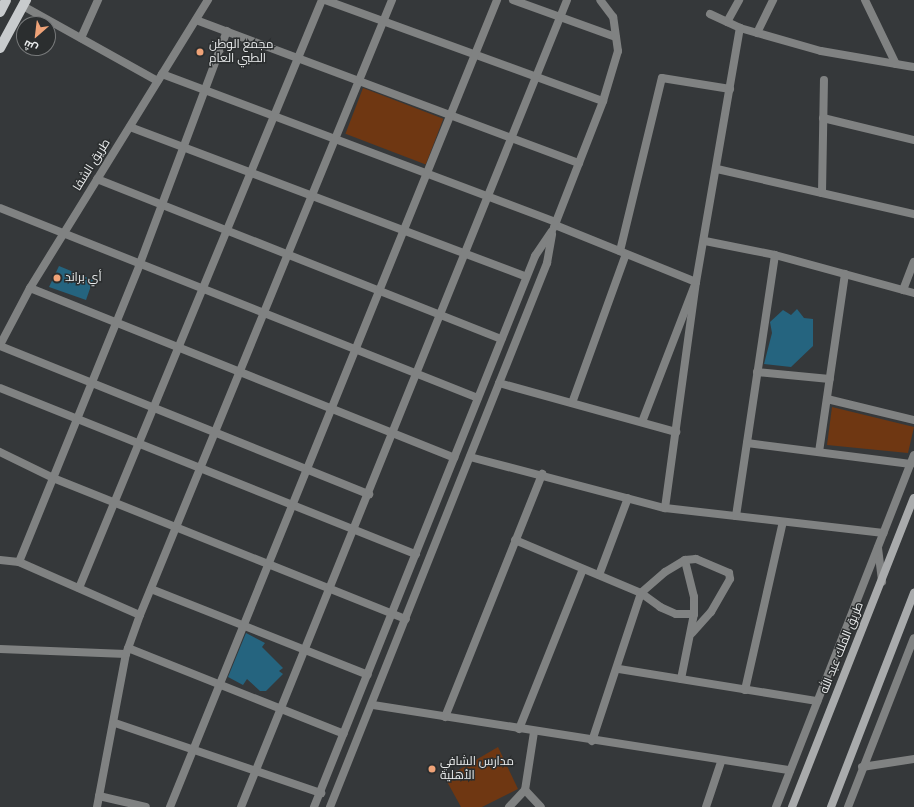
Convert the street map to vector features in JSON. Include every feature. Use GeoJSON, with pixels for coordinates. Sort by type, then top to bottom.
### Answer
{"type":"FeatureCollection","features":[{"type":"Feature","properties":{"kind":"main road"},"geometry":{"type":"LineString","coordinates":[[0,10],[6,0]]}},
{"type":"Feature","properties":{"kind":"main road"},"geometry":{"type":"LineString","coordinates":[[0,48],[24,3]]}},
{"type":"Feature","properties":{"kind":"main road","name":"طريق الملك عبد الله"},"geometry":{"type":"LineString","coordinates":[[792,807],[914,498]]}},
{"type":"Feature","properties":{"kind":"main road"},"geometry":{"type":"LineString","coordinates":[[831,807],[914,593]]}},
{"type":"Feature","properties":{"kind":"street"},"geometry":{"type":"LineString","coordinates":[[80,38],[98,0]]}},
{"type":"Feature","properties":{"kind":"street","name":"طريق الشفا"},"geometry":{"type":"LineString","coordinates":[[0,346],[30,288],[208,0]]}},
{"type":"Feature","properties":{"kind":"street"},"geometry":{"type":"LineString","coordinates":[[79,588],[322,0]]}},
{"type":"Feature","properties":{"kind":"street"},"geometry":{"type":"LineString","coordinates":[[326,0],[603,101]]}},
{"type":"Feature","properties":{"kind":"street"},"geometry":{"type":"LineString","coordinates":[[98,807],[127,651],[140,615],[392,0]]}},
{"type":"Feature","properties":{"kind":"street"},"geometry":{"type":"LineString","coordinates":[[170,807],[196,750],[497,0]]}},
{"type":"Feature","properties":{"kind":"street"},"geometry":{"type":"LineString","coordinates":[[513,0],[616,37]]}},
{"type":"Feature","properties":{"kind":"street"},"geometry":{"type":"LineString","coordinates":[[241,807],[258,771],[567,0]]}},
{"type":"Feature","properties":{"kind":"street"},"geometry":{"type":"LineString","coordinates":[[314,807],[321,793],[526,277],[535,256],[554,226],[603,101],[618,51],[613,17],[600,0]]}},
{"type":"Feature","properties":{"kind":"street"},"geometry":{"type":"LineString","coordinates":[[727,22],[739,0]]}},
{"type":"Feature","properties":{"kind":"street"},"geometry":{"type":"LineString","coordinates":[[757,32],[774,0]]}},
{"type":"Feature","properties":{"kind":"street"},"geometry":{"type":"LineString","coordinates":[[865,0],[896,64]]}},
{"type":"Feature","properties":{"kind":"street"},"geometry":{"type":"LineString","coordinates":[[24,3],[80,38],[160,78],[205,90],[488,197],[554,226],[696,282]]}},
{"type":"Feature","properties":{"kind":"street"},"geometry":{"type":"LineString","coordinates":[[710,14],[740,28],[821,51],[914,67]]}},
{"type":"Feature","properties":{"kind":"street"},"geometry":{"type":"LineString","coordinates":[[196,20],[579,163]]}},
{"type":"Feature","properties":{"kind":"street"},"geometry":{"type":"LineString","coordinates":[[665,508],[696,282],[705,241],[740,28]]}},
{"type":"Feature","properties":{"kind":"street"},"geometry":{"type":"LineString","coordinates":[[19,562],[139,266],[227,31]]}},
{"type":"Feature","properties":{"kind":"street"},"geometry":{"type":"LineString","coordinates":[[572,403],[623,252],[662,78],[730,89]]}},
{"type":"Feature","properties":{"kind":"street"},"geometry":{"type":"LineString","coordinates":[[822,193],[824,80]]}},
{"type":"Feature","properties":{"kind":"street"},"geometry":{"type":"LineString","coordinates":[[823,118],[914,140]]}},
{"type":"Feature","properties":{"kind":"street"},"geometry":{"type":"LineString","coordinates":[[130,127],[526,277]]}},
{"type":"Feature","properties":{"kind":"street"},"geometry":{"type":"LineString","coordinates":[[717,169],[914,214]]}},
{"type":"Feature","properties":{"kind":"street"},"geometry":{"type":"LineString","coordinates":[[97,179],[226,233],[502,338]]}},
{"type":"Feature","properties":{"kind":"street"},"geometry":{"type":"LineString","coordinates":[[0,208],[139,266],[478,398]]}},
{"type":"Feature","properties":{"kind":"street"},"geometry":{"type":"LineString","coordinates":[[330,807],[373,705],[547,263],[554,226]]}},
{"type":"Feature","properties":{"kind":"street"},"geometry":{"type":"LineString","coordinates":[[705,241],[775,255],[914,293]]}},
{"type":"Feature","properties":{"kind":"street"},"geometry":{"type":"LineString","coordinates":[[736,516],[775,255]]}},
{"type":"Feature","properties":{"kind":"street"},"geometry":{"type":"LineString","coordinates":[[903,290],[914,262]]}},
{"type":"Feature","properties":{"kind":"street"},"geometry":{"type":"LineString","coordinates":[[819,452],[845,274]]}},
{"type":"Feature","properties":{"kind":"street"},"geometry":{"type":"LineString","coordinates":[[642,422],[696,282]]}},
{"type":"Feature","properties":{"kind":"street"},"geometry":{"type":"LineString","coordinates":[[30,288],[454,458]]}},
{"type":"Feature","properties":{"kind":"street"},"geometry":{"type":"LineString","coordinates":[[0,346],[369,494]]}},
{"type":"Feature","properties":{"kind":"street"},"geometry":{"type":"LineString","coordinates":[[758,372],[830,379]]}},
{"type":"Feature","properties":{"kind":"street"},"geometry":{"type":"LineString","coordinates":[[500,383],[676,432]]}},
{"type":"Feature","properties":{"kind":"street"},"geometry":{"type":"LineString","coordinates":[[0,388],[416,554]]}},
{"type":"Feature","properties":{"kind":"street"},"geometry":{"type":"LineString","coordinates":[[827,399],[914,420]]}},
{"type":"Feature","properties":{"kind":"street"},"geometry":{"type":"LineString","coordinates":[[747,443],[911,464]]}},
{"type":"Feature","properties":{"kind":"street"},"geometry":{"type":"LineString","coordinates":[[0,452],[53,478],[406,619]]}},
{"type":"Feature","properties":{"kind":"street"},"geometry":{"type":"LineString","coordinates":[[776,807],[914,455]]}},
{"type":"Feature","properties":{"kind":"street"},"geometry":{"type":"LineString","coordinates":[[470,457],[542,474],[665,508],[884,533]]}},
{"type":"Feature","properties":{"kind":"street"},"geometry":{"type":"LineString","coordinates":[[444,716],[542,474]]}},
{"type":"Feature","properties":{"kind":"street"},"geometry":{"type":"LineString","coordinates":[[598,575],[628,498]]}},
{"type":"Feature","properties":{"kind":"street"},"geometry":{"type":"LineString","coordinates":[[745,690],[783,522]]}},
{"type":"Feature","properties":{"kind":"street"},"geometry":{"type":"LineString","coordinates":[[515,540],[641,593],[660,608],[676,614],[694,614]]}},
{"type":"Feature","properties":{"kind":"street"},"geometry":{"type":"LineString","coordinates":[[878,548],[882,582]]}},
{"type":"Feature","properties":{"kind":"street"},"geometry":{"type":"LineString","coordinates":[[0,560],[19,562],[140,615]]}},
{"type":"Feature","properties":{"kind":"street"},"geometry":{"type":"LineString","coordinates":[[681,679],[692,633],[694,614],[694,597],[685,560]]}},
{"type":"Feature","properties":{"kind":"street"},"geometry":{"type":"LineString","coordinates":[[592,741],[619,669],[641,593],[665,572],[685,560],[709,562],[730,575],[711,612],[692,633]]}},
{"type":"Feature","properties":{"kind":"street"},"geometry":{"type":"LineString","coordinates":[[519,729],[583,569]]}},
{"type":"Feature","properties":{"kind":"street"},"geometry":{"type":"LineString","coordinates":[[151,589],[368,675]]}},
{"type":"Feature","properties":{"kind":"street"},"geometry":{"type":"LineString","coordinates":[[848,807],[862,767],[914,638]]}},
{"type":"Feature","properties":{"kind":"street"},"geometry":{"type":"LineString","coordinates":[[0,649],[127,651],[222,685],[344,734]]}},
{"type":"Feature","properties":{"kind":"street"},"geometry":{"type":"LineString","coordinates":[[619,669],[817,701]]}},
{"type":"Feature","properties":{"kind":"street"},"geometry":{"type":"LineString","coordinates":[[373,705],[721,762],[790,770]]}},
{"type":"Feature","properties":{"kind":"street"},"geometry":{"type":"LineString","coordinates":[[114,723],[321,793]]}},
{"type":"Feature","properties":{"kind":"street"},"geometry":{"type":"LineString","coordinates":[[509,807],[525,790],[534,732]]}},
{"type":"Feature","properties":{"kind":"street"},"geometry":{"type":"LineString","coordinates":[[862,767],[914,759]]}},
{"type":"Feature","properties":{"kind":"street"},"geometry":{"type":"LineString","coordinates":[[706,807],[721,762]]}},
{"type":"Feature","properties":{"kind":"street"},"geometry":{"type":"LineString","coordinates":[[525,790],[541,807]]}},
{"type":"Feature","properties":{"kind":"street"},"geometry":{"type":"LineString","coordinates":[[99,796],[146,807]]}},
{"type":"Feature","properties":{"kind":"shaded area"},"geometry":{"type":"Polygon","coordinates":[[[363,88],[443,119],[426,165],[345,134],[363,88]]]}},
{"type":"Feature","properties":{"kind":"shaded area"},"geometry":{"type":"Polygon","coordinates":[[[832,407],[914,427],[908,453],[827,445],[832,407]]]}},
{"type":"Feature","properties":{"kind":"shaded area"},"geometry":{"type":"Polygon","coordinates":[[[498,747],[518,789],[482,807],[461,807],[445,778],[498,747]]]}},
{"type":"Feature","properties":{"kind":"building"},"geometry":{"type":"Polygon","coordinates":[[[59,266],[93,280],[86,300],[49,287],[59,266]]]}},
{"type":"Feature","properties":{"kind":"building"},"geometry":{"type":"Polygon","coordinates":[[[797,309],[804,318],[813,319],[813,346],[791,367],[764,364],[772,333],[770,322],[783,310],[791,315],[797,309]]]}},
{"type":"Feature","properties":{"kind":"building"},"geometry":{"type":"Polygon","coordinates":[[[246,633],[265,643],[262,647],[283,668],[279,671],[283,674],[266,691],[260,691],[247,679],[243,685],[228,677],[246,633]]]}},
{"type":"Feature","properties":{"kind":"place","name":"مجمع الوطن الطبي العام"},"geometry":{"type":"Point","coordinates":[200,52]}},
{"type":"Feature","properties":{"kind":"place","name":"أي براند"},"geometry":{"type":"Point","coordinates":[57,278]}},
{"type":"Feature","properties":{"kind":"place","name":"مدارس الشافي الأهلية"},"geometry":{"type":"Point","coordinates":[432,769]}}]}
